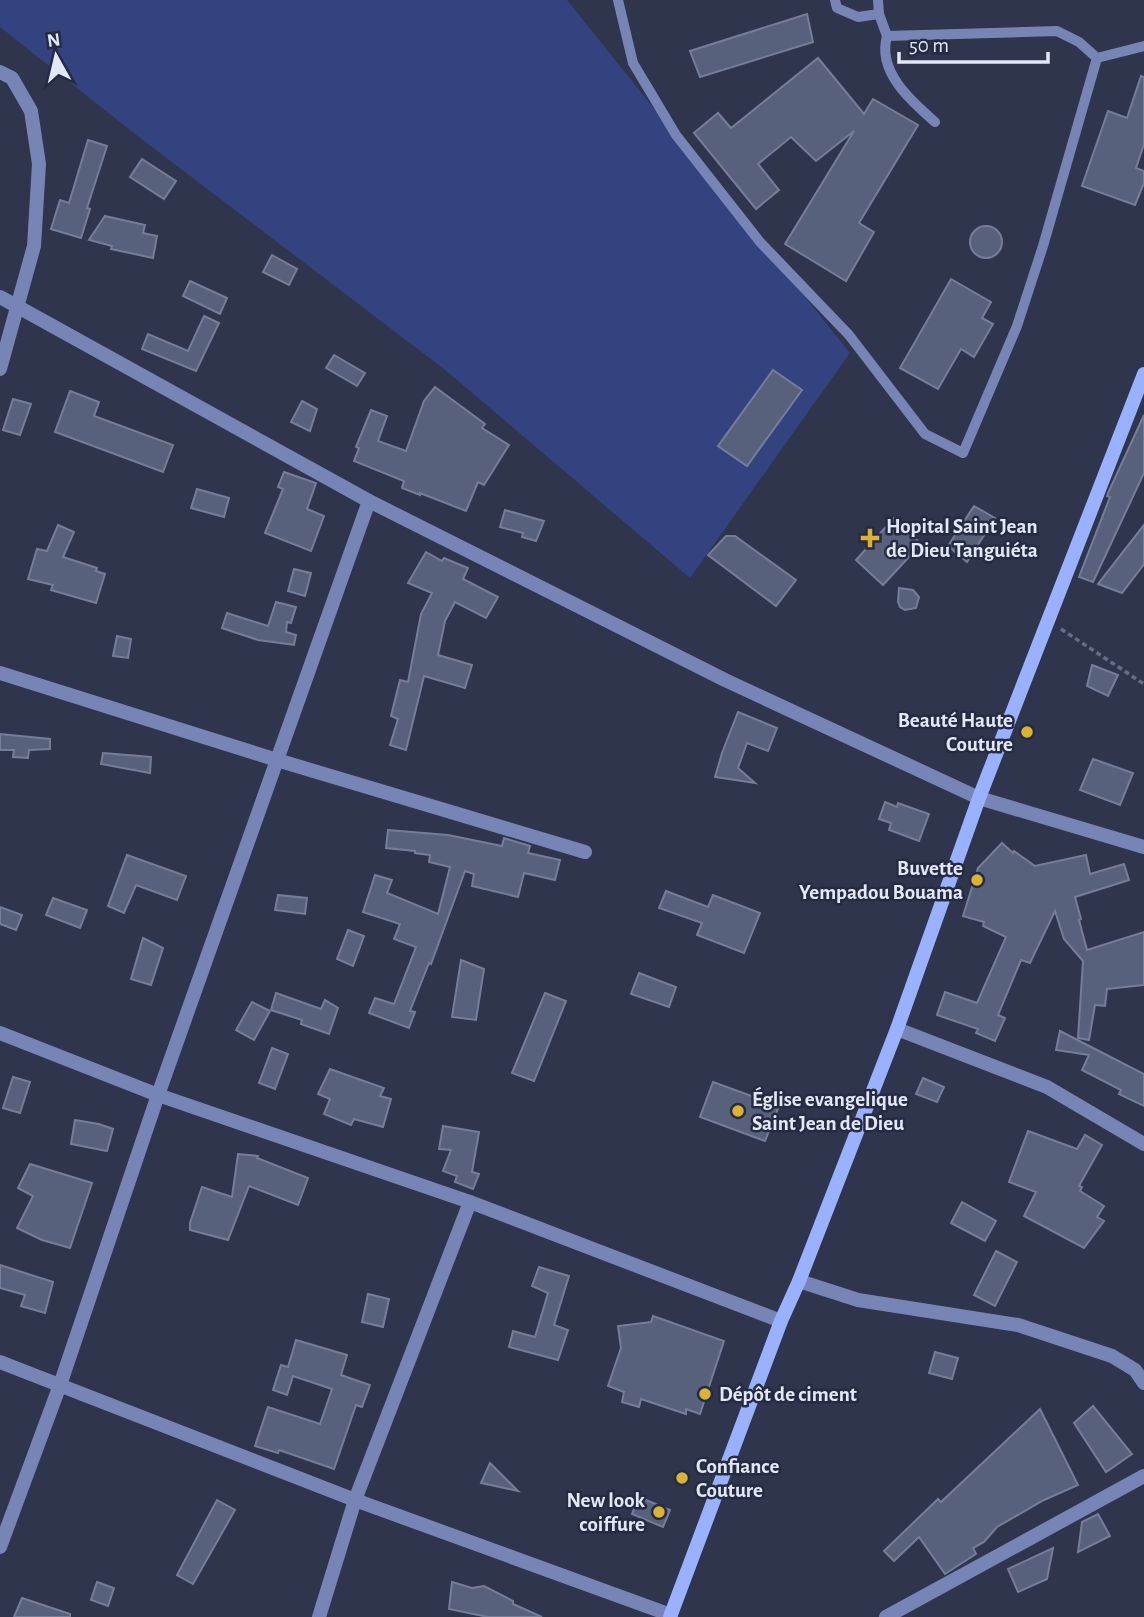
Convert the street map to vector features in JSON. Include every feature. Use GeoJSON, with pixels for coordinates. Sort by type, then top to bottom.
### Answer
{"type":"FeatureCollection","features":[{"type":"Feature","properties":{"kind":"main road"},"geometry":{"type":"LineString","coordinates":[[671,1616],[781,1321],[897,1029],[979,798],[1144,374]]}},
{"type":"Feature","properties":{"kind":"street"},"geometry":{"type":"LineString","coordinates":[[0,72],[12,78],[31,111],[39,164],[34,246],[0,369]]}},
{"type":"Feature","properties":{"kind":"street"},"geometry":{"type":"LineString","coordinates":[[0,297],[369,501],[725,680],[979,798],[1144,847]]}},
{"type":"Feature","properties":{"kind":"street"},"geometry":{"type":"LineString","coordinates":[[0,1547],[60,1385],[158,1095],[369,501]]}},
{"type":"Feature","properties":{"kind":"street"},"geometry":{"type":"LineString","coordinates":[[0,673],[277,760],[585,852]]}},
{"type":"Feature","properties":{"kind":"street"},"geometry":{"type":"LineString","coordinates":[[897,1029],[1046,1087],[1144,1144]]}},
{"type":"Feature","properties":{"kind":"street"},"geometry":{"type":"LineString","coordinates":[[0,1033],[158,1095],[470,1202],[781,1321]]}},
{"type":"Feature","properties":{"kind":"street"},"geometry":{"type":"LineString","coordinates":[[319,1617],[355,1500],[470,1202]]}},
{"type":"Feature","properties":{"kind":"street"},"geometry":{"type":"LineString","coordinates":[[799,1281],[858,1300],[1018,1325],[1112,1356],[1135,1370],[1144,1383]]}},
{"type":"Feature","properties":{"kind":"street"},"geometry":{"type":"LineString","coordinates":[[0,1362],[355,1500],[671,1616]]}},
{"type":"Feature","properties":{"kind":"street"},"geometry":{"type":"LineString","coordinates":[[886,1617],[1144,1476]]}},
{"type":"Feature","properties":{"kind":"lane"},"geometry":{"type":"LineString","coordinates":[[618,0],[633,63],[676,135],[760,242],[849,335],[925,434],[963,453],[1017,326],[1097,58]]}},
{"type":"Feature","properties":{"kind":"lane"},"geometry":{"type":"LineString","coordinates":[[835,0],[837,8],[858,17],[879,14]]}},
{"type":"Feature","properties":{"kind":"lane"},"geometry":{"type":"LineString","coordinates":[[878,0],[879,14],[887,36],[884,48],[892,76],[912,102],[935,122]]}},
{"type":"Feature","properties":{"kind":"lane"},"geometry":{"type":"LineString","coordinates":[[887,36],[1057,31],[1079,41],[1097,58]]}},
{"type":"Feature","properties":{"kind":"lane"},"geometry":{"type":"LineString","coordinates":[[1097,58],[1144,46]]}},
{"type":"Feature","properties":{"kind":"path"},"geometry":{"type":"LineString","coordinates":[[1048,621],[1144,684]]}},
{"type":"Feature","properties":{"kind":"shaded area"},"geometry":{"type":"Polygon","coordinates":[[[0,0],[567,0],[850,353],[690,578],[444,369],[135,134],[0,27],[0,0]]]}},
{"type":"Feature","properties":{"kind":"building"},"geometry":{"type":"Polygon","coordinates":[[[807,14],[813,42],[700,77],[690,51],[807,14]]]}},
{"type":"Feature","properties":{"kind":"building"},"geometry":{"type":"Polygon","coordinates":[[[818,58],[864,114],[873,99],[918,125],[859,223],[874,232],[846,281],[785,244],[854,131],[816,161],[791,137],[758,164],[779,190],[756,209],[694,133],[718,113],[731,128],[818,58]]]}},
{"type":"Feature","properties":{"kind":"building"},"geometry":{"type":"Polygon","coordinates":[[[1141,76],[1144,77],[1144,144],[1136,168],[1144,171],[1144,183],[1135,205],[1082,186],[1108,111],[1127,118],[1141,76]]]}},
{"type":"Feature","properties":{"kind":"building"},"geometry":{"type":"Polygon","coordinates":[[[88,140],[107,146],[87,208],[90,209],[81,238],[51,229],[60,200],[69,203],[88,140]]]}},
{"type":"Feature","properties":{"kind":"building"},"geometry":{"type":"Polygon","coordinates":[[[142,159],[176,181],[164,199],[130,177],[142,159]]]}},
{"type":"Feature","properties":{"kind":"building"},"geometry":{"type":"Polygon","coordinates":[[[105,216],[145,225],[143,233],[157,236],[153,258],[111,249],[112,246],[89,240],[105,216]]]}},
{"type":"Feature","properties":{"kind":"building"},"geometry":{"type":"Polygon","coordinates":[[[986,226],[998,230],[1002,242],[998,254],[986,258],[974,254],[970,242],[974,230],[986,226]]]}},
{"type":"Feature","properties":{"kind":"building"},"geometry":{"type":"Polygon","coordinates":[[[272,255],[297,269],[289,285],[263,272],[272,255]]]}},
{"type":"Feature","properties":{"kind":"building"},"geometry":{"type":"Polygon","coordinates":[[[951,279],[991,302],[982,318],[993,324],[974,357],[961,349],[938,389],[900,368],[951,279]]]}},
{"type":"Feature","properties":{"kind":"building"},"geometry":{"type":"Polygon","coordinates":[[[190,281],[227,298],[220,314],[183,296],[190,281]]]}},
{"type":"Feature","properties":{"kind":"building"},"geometry":{"type":"Polygon","coordinates":[[[204,316],[219,323],[196,371],[142,349],[148,334],[188,351],[204,316]]]}},
{"type":"Feature","properties":{"kind":"building"},"geometry":{"type":"Polygon","coordinates":[[[334,355],[365,373],[357,386],[326,368],[334,355]]]}},
{"type":"Feature","properties":{"kind":"building"},"geometry":{"type":"Polygon","coordinates":[[[773,370],[802,390],[747,466],[718,446],[773,370]]]}},
{"type":"Feature","properties":{"kind":"building"},"geometry":{"type":"Polygon","coordinates":[[[435,387],[485,424],[482,428],[509,445],[484,485],[478,482],[466,511],[402,488],[404,481],[354,461],[359,448],[356,447],[371,410],[387,416],[378,441],[406,451],[424,401],[435,387]]]}},
{"type":"Feature","properties":{"kind":"building"},"geometry":{"type":"Polygon","coordinates":[[[70,391],[99,402],[94,416],[173,445],[163,472],[55,432],[70,391]]]}},
{"type":"Feature","properties":{"kind":"building"},"geometry":{"type":"Polygon","coordinates":[[[13,399],[31,404],[20,435],[3,430],[13,399]]]}},
{"type":"Feature","properties":{"kind":"building"},"geometry":{"type":"Polygon","coordinates":[[[302,401],[317,409],[310,431],[291,422],[302,401]]]}},
{"type":"Feature","properties":{"kind":"building"},"geometry":{"type":"Polygon","coordinates":[[[1144,415],[1144,473],[1093,582],[1079,577],[1110,497],[1107,496],[1108,493],[1144,415]]]}},
{"type":"Feature","properties":{"kind":"building"},"geometry":{"type":"Polygon","coordinates":[[[284,472],[316,483],[307,509],[324,516],[311,551],[265,533],[283,489],[278,487],[284,472]]]}},
{"type":"Feature","properties":{"kind":"building"},"geometry":{"type":"Polygon","coordinates":[[[197,489],[229,498],[224,517],[191,508],[197,489]]]}},
{"type":"Feature","properties":{"kind":"building"},"geometry":{"type":"Polygon","coordinates":[[[974,506],[995,518],[967,562],[948,546],[974,506]]]}},
{"type":"Feature","properties":{"kind":"building"},"geometry":{"type":"Polygon","coordinates":[[[505,510],[544,521],[536,541],[522,537],[523,533],[500,527],[505,510]]]}},
{"type":"Feature","properties":{"kind":"building"},"geometry":{"type":"Polygon","coordinates":[[[894,518],[921,544],[883,585],[856,560],[894,518]]]}},
{"type":"Feature","properties":{"kind":"building"},"geometry":{"type":"Polygon","coordinates":[[[58,525],[74,532],[63,557],[97,568],[96,571],[105,574],[96,603],[51,590],[53,585],[28,579],[37,549],[47,551],[58,525]]]}},
{"type":"Feature","properties":{"kind":"building"},"geometry":{"type":"Polygon","coordinates":[[[1144,525],[1144,564],[1122,593],[1098,584],[1144,525]]]}},
{"type":"Feature","properties":{"kind":"building"},"geometry":{"type":"Polygon","coordinates":[[[726,536],[735,536],[796,580],[776,606],[708,555],[726,536]]]}},
{"type":"Feature","properties":{"kind":"building"},"geometry":{"type":"Polygon","coordinates":[[[426,552],[442,561],[444,558],[468,568],[463,579],[498,597],[486,618],[455,602],[445,621],[438,655],[472,665],[465,688],[424,676],[406,750],[390,745],[398,719],[391,716],[400,680],[408,682],[421,614],[432,593],[408,583],[426,552]]]}},
{"type":"Feature","properties":{"kind":"building"},"geometry":{"type":"Polygon","coordinates":[[[294,569],[311,573],[305,596],[288,591],[294,569]]]}},
{"type":"Feature","properties":{"kind":"building"},"geometry":{"type":"Polygon","coordinates":[[[899,588],[913,590],[919,597],[916,608],[905,610],[900,607],[899,588]]]}},
{"type":"Feature","properties":{"kind":"building"},"geometry":{"type":"Polygon","coordinates":[[[276,602],[296,607],[291,623],[287,622],[286,632],[296,635],[294,645],[258,640],[222,628],[227,613],[268,626],[276,602]]]}},
{"type":"Feature","properties":{"kind":"building"},"geometry":{"type":"Polygon","coordinates":[[[117,636],[131,639],[128,658],[113,656],[117,636]]]}},
{"type":"Feature","properties":{"kind":"building"},"geometry":{"type":"Polygon","coordinates":[[[1092,665],[1118,675],[1108,696],[1087,686],[1092,665]]]}},
{"type":"Feature","properties":{"kind":"building"},"geometry":{"type":"Polygon","coordinates":[[[738,712],[777,728],[768,751],[747,743],[738,768],[755,783],[715,777],[738,712]]]}},
{"type":"Feature","properties":{"kind":"building"},"geometry":{"type":"Polygon","coordinates":[[[0,734],[50,739],[50,749],[29,750],[28,758],[13,757],[14,750],[0,750],[0,734]]]}},
{"type":"Feature","properties":{"kind":"building"},"geometry":{"type":"Polygon","coordinates":[[[103,753],[151,757],[150,773],[101,764],[103,753]]]}},
{"type":"Feature","properties":{"kind":"building"},"geometry":{"type":"Polygon","coordinates":[[[1093,759],[1133,773],[1120,805],[1080,790],[1093,759]]]}},
{"type":"Feature","properties":{"kind":"building"},"geometry":{"type":"Polygon","coordinates":[[[885,802],[897,807],[898,803],[929,814],[919,841],[889,830],[891,823],[879,819],[885,802]]]}},
{"type":"Feature","properties":{"kind":"building"},"geometry":{"type":"Polygon","coordinates":[[[388,830],[448,835],[502,846],[504,838],[530,846],[528,853],[560,860],[555,880],[524,873],[518,897],[472,886],[474,874],[465,871],[431,964],[429,963],[410,1011],[415,1012],[409,1028],[369,1013],[375,998],[394,1004],[416,947],[394,939],[400,924],[363,912],[375,875],[392,880],[387,893],[438,914],[450,867],[429,862],[430,855],[386,848],[388,830]]]}},
{"type":"Feature","properties":{"kind":"building"},"geometry":{"type":"Polygon","coordinates":[[[1002,843],[1035,866],[1086,855],[1090,874],[1124,864],[1129,880],[1075,897],[1087,950],[1144,932],[1144,985],[1107,989],[1105,1006],[1095,1005],[1089,1040],[1078,1038],[1083,961],[1064,939],[1055,911],[1030,963],[1021,960],[998,1015],[1005,1018],[995,1041],[976,1033],[978,1029],[937,1015],[945,992],[977,1003],[1006,937],[983,926],[984,922],[963,916],[978,868],[1002,843]]]}},
{"type":"Feature","properties":{"kind":"building"},"geometry":{"type":"Polygon","coordinates":[[[127,855],[186,876],[177,900],[136,885],[124,913],[108,906],[127,855]]]}},
{"type":"Feature","properties":{"kind":"building"},"geometry":{"type":"Polygon","coordinates":[[[666,891],[708,907],[713,895],[760,913],[744,953],[697,935],[702,923],[659,908],[666,891]]]}},
{"type":"Feature","properties":{"kind":"building"},"geometry":{"type":"Polygon","coordinates":[[[278,895],[307,898],[305,914],[275,910],[278,895]]]}},
{"type":"Feature","properties":{"kind":"building"},"geometry":{"type":"Polygon","coordinates":[[[53,898],[87,910],[80,928],[46,915],[53,898]]]}},
{"type":"Feature","properties":{"kind":"building"},"geometry":{"type":"Polygon","coordinates":[[[0,907],[22,915],[16,930],[0,924],[0,907]]]}},
{"type":"Feature","properties":{"kind":"building"},"geometry":{"type":"Polygon","coordinates":[[[348,930],[364,936],[353,966],[337,959],[348,930]]]}},
{"type":"Feature","properties":{"kind":"building"},"geometry":{"type":"Polygon","coordinates":[[[143,938],[163,948],[151,985],[131,979],[143,938]]]}},
{"type":"Feature","properties":{"kind":"building"},"geometry":{"type":"Polygon","coordinates":[[[461,960],[484,969],[476,1020],[452,1017],[461,960]]]}},
{"type":"Feature","properties":{"kind":"building"},"geometry":{"type":"Polygon","coordinates":[[[639,973],[676,987],[669,1007],[631,994],[639,973]]]}},
{"type":"Feature","properties":{"kind":"building"},"geometry":{"type":"Polygon","coordinates":[[[276,993],[321,1009],[325,1000],[338,1008],[329,1034],[301,1024],[302,1020],[271,1010],[276,993]]]}},
{"type":"Feature","properties":{"kind":"building"},"geometry":{"type":"Polygon","coordinates":[[[545,993],[566,1001],[534,1081],[512,1073],[545,993]]]}},
{"type":"Feature","properties":{"kind":"building"},"geometry":{"type":"Polygon","coordinates":[[[252,1002],[270,1011],[254,1040],[236,1030],[252,1002]]]}},
{"type":"Feature","properties":{"kind":"building"},"geometry":{"type":"Polygon","coordinates":[[[1060,1031],[1144,1074],[1144,1106],[1119,1094],[1121,1090],[1082,1070],[1089,1055],[1056,1050],[1060,1031]]]}},
{"type":"Feature","properties":{"kind":"building"},"geometry":{"type":"Polygon","coordinates":[[[272,1048],[288,1054],[275,1089],[259,1083],[272,1048]]]}},
{"type":"Feature","properties":{"kind":"building"},"geometry":{"type":"Polygon","coordinates":[[[330,1069],[384,1088],[380,1096],[391,1099],[383,1127],[354,1119],[351,1125],[324,1114],[330,1099],[318,1094],[330,1069]]]}},
{"type":"Feature","properties":{"kind":"building"},"geometry":{"type":"Polygon","coordinates":[[[13,1077],[30,1082],[20,1113],[3,1108],[13,1077]]]}},
{"type":"Feature","properties":{"kind":"building"},"geometry":{"type":"Polygon","coordinates":[[[923,1078],[944,1087],[937,1102],[916,1094],[923,1078]]]}},
{"type":"Feature","properties":{"kind":"building"},"geometry":{"type":"Polygon","coordinates":[[[713,1082],[779,1106],[765,1141],[700,1117],[713,1082]]]}},
{"type":"Feature","properties":{"kind":"building"},"geometry":{"type":"Polygon","coordinates":[[[75,1120],[113,1129],[107,1151],[71,1144],[75,1120]]]}},
{"type":"Feature","properties":{"kind":"building"},"geometry":{"type":"Polygon","coordinates":[[[443,1126],[479,1132],[472,1172],[479,1174],[473,1189],[455,1182],[457,1176],[443,1171],[451,1150],[439,1149],[443,1126]]]}},
{"type":"Feature","properties":{"kind":"building"},"geometry":{"type":"Polygon","coordinates":[[[1028,1131],[1077,1149],[1085,1135],[1102,1145],[1079,1186],[1082,1187],[1080,1191],[1104,1206],[1097,1217],[1104,1221],[1084,1248],[1024,1216],[1036,1192],[1009,1182],[1028,1131]]]}},
{"type":"Feature","properties":{"kind":"building"},"geometry":{"type":"Polygon","coordinates":[[[238,1154],[258,1156],[257,1158],[308,1178],[298,1205],[249,1186],[228,1240],[190,1230],[202,1187],[232,1197],[238,1154]]]}},
{"type":"Feature","properties":{"kind":"building"},"geometry":{"type":"Polygon","coordinates":[[[30,1164],[92,1183],[70,1248],[42,1240],[17,1228],[33,1196],[18,1188],[30,1164]]]}},
{"type":"Feature","properties":{"kind":"building"},"geometry":{"type":"Polygon","coordinates":[[[962,1202],[996,1221],[985,1241],[951,1223],[962,1202]]]}},
{"type":"Feature","properties":{"kind":"building"},"geometry":{"type":"Polygon","coordinates":[[[996,1251],[1017,1262],[995,1306],[974,1295],[996,1251]]]}},
{"type":"Feature","properties":{"kind":"building"},"geometry":{"type":"Polygon","coordinates":[[[0,1265],[53,1282],[45,1313],[21,1306],[25,1295],[0,1288],[0,1265]]]}},
{"type":"Feature","properties":{"kind":"building"},"geometry":{"type":"Polygon","coordinates":[[[539,1267],[569,1276],[554,1325],[568,1330],[558,1360],[509,1347],[513,1331],[535,1337],[548,1293],[532,1286],[539,1267]]]}},
{"type":"Feature","properties":{"kind":"building"},"geometry":{"type":"Polygon","coordinates":[[[368,1294],[389,1299],[383,1327],[362,1322],[368,1294]]]}},
{"type":"Feature","properties":{"kind":"building"},"geometry":{"type":"Polygon","coordinates":[[[653,1316],[724,1341],[700,1414],[686,1409],[686,1414],[641,1399],[639,1407],[622,1402],[624,1392],[608,1386],[621,1348],[618,1326],[651,1322],[653,1316]]]}},
{"type":"Feature","properties":{"kind":"building"},"geometry":{"type":"Polygon","coordinates":[[[296,1340],[347,1355],[341,1375],[370,1385],[362,1407],[356,1405],[334,1469],[279,1450],[278,1453],[255,1446],[268,1407],[320,1424],[332,1389],[293,1376],[287,1395],[273,1390],[281,1365],[288,1367],[296,1340]]]}},
{"type":"Feature","properties":{"kind":"building"},"geometry":{"type":"Polygon","coordinates":[[[935,1352],[958,1358],[952,1379],[929,1373],[935,1352]]]}},
{"type":"Feature","properties":{"kind":"building"},"geometry":{"type":"Polygon","coordinates":[[[1093,1406],[1132,1454],[1106,1472],[1074,1423],[1093,1406]]]}},
{"type":"Feature","properties":{"kind":"building"},"geometry":{"type":"Polygon","coordinates":[[[1040,1409],[1078,1485],[1044,1500],[997,1527],[984,1542],[973,1548],[976,1554],[945,1574],[919,1537],[894,1561],[884,1551],[938,1499],[941,1502],[1040,1409]]]}},
{"type":"Feature","properties":{"kind":"building"},"geometry":{"type":"Polygon","coordinates":[[[490,1463],[518,1491],[481,1483],[490,1463]]]}},
{"type":"Feature","properties":{"kind":"building"},"geometry":{"type":"Polygon","coordinates":[[[639,1497],[670,1510],[663,1527],[632,1514],[639,1497]]]}},
{"type":"Feature","properties":{"kind":"building"},"geometry":{"type":"Polygon","coordinates":[[[217,1500],[235,1510],[193,1584],[177,1575],[217,1500]]]}},
{"type":"Feature","properties":{"kind":"building"},"geometry":{"type":"Polygon","coordinates":[[[1098,1514],[1110,1536],[1078,1552],[1082,1522],[1098,1514]]]}},
{"type":"Feature","properties":{"kind":"building"},"geometry":{"type":"Polygon","coordinates":[[[1053,1548],[1047,1579],[1018,1592],[1008,1569],[1053,1548]]]}},
{"type":"Feature","properties":{"kind":"building"},"geometry":{"type":"Polygon","coordinates":[[[97,1582],[114,1588],[108,1606],[91,1600],[97,1582]]]}},
{"type":"Feature","properties":{"kind":"building"},"geometry":{"type":"Polygon","coordinates":[[[452,1582],[472,1588],[484,1586],[513,1601],[513,1604],[542,1617],[488,1617],[449,1609],[452,1582]]]}},
{"type":"Feature","properties":{"kind":"building"},"geometry":{"type":"Polygon","coordinates":[[[22,1598],[70,1614],[70,1617],[14,1617],[22,1598]]]}},
{"type":"Feature","properties":{"kind":"place","name":"Hopital Saint Jean de Dieu Tanguiéta"},"geometry":{"type":"Point","coordinates":[870,538]}},
{"type":"Feature","properties":{"kind":"place","name":"Beauté Haute Couture"},"geometry":{"type":"Point","coordinates":[1027,732]}},
{"type":"Feature","properties":{"kind":"place","name":"Buvette Yempadou Bouama"},"geometry":{"type":"Point","coordinates":[977,880]}},
{"type":"Feature","properties":{"kind":"place","name":"Église evangelique Saint Jean de Dieu"},"geometry":{"type":"Point","coordinates":[738,1111]}},
{"type":"Feature","properties":{"kind":"place","name":"Dépôt de ciment"},"geometry":{"type":"Point","coordinates":[705,1394]}},
{"type":"Feature","properties":{"kind":"place","name":"Confiance Couture"},"geometry":{"type":"Point","coordinates":[682,1478]}},
{"type":"Feature","properties":{"kind":"place","name":"New look coiffure"},"geometry":{"type":"Point","coordinates":[659,1512]}}]}
